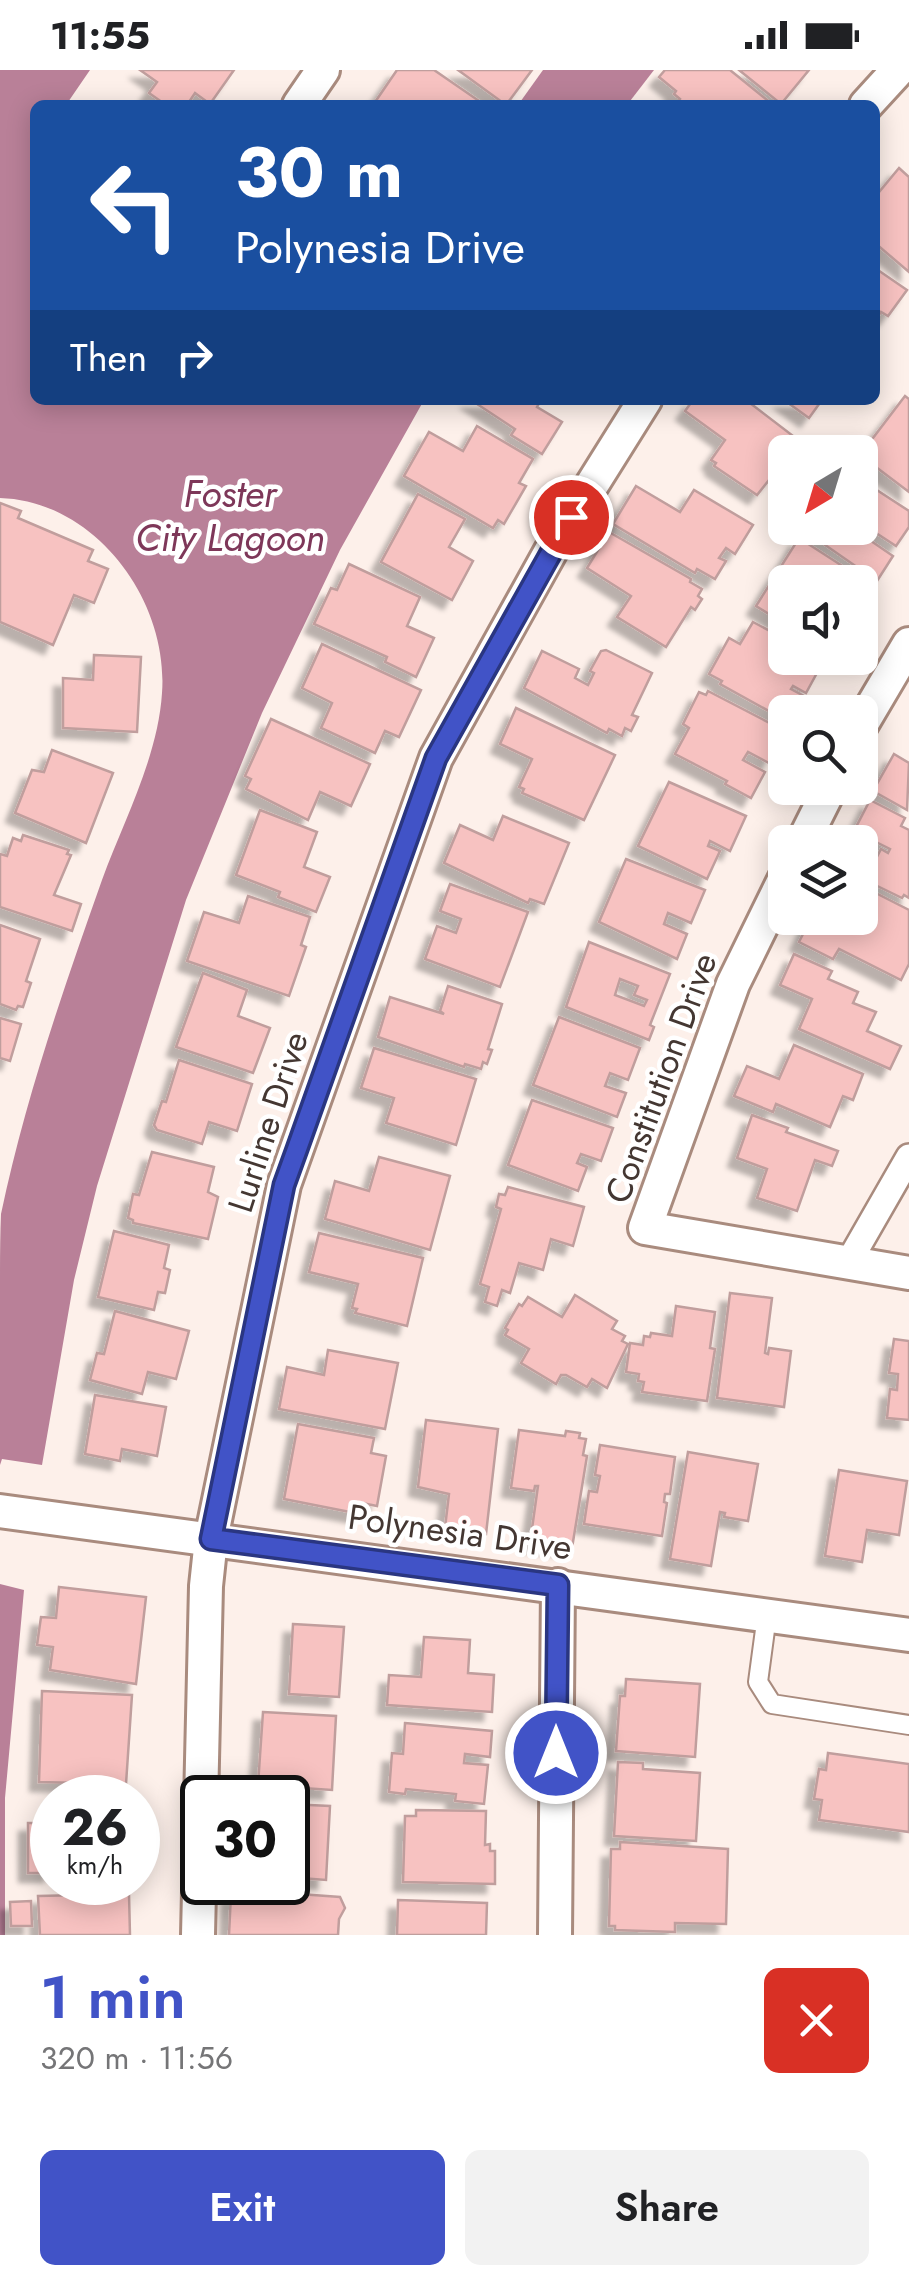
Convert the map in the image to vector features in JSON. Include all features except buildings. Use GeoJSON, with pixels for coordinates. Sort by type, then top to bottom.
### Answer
{"type":"FeatureCollection","features":[{"type":"Feature","properties":{"kind":"street"},"geometry":{"type":"LineString","coordinates":[[302,100],[323,70]]}},
{"type":"Feature","properties":{"kind":"street"},"geometry":{"type":"LineString","coordinates":[[871,100],[898,70]]}},
{"type":"Feature","properties":{"kind":"street","name":"Lurline Drive"},"geometry":{"type":"LineString","coordinates":[[198,1935],[206,1586],[211,1539],[284,1185],[436,758],[553,546],[642,405]]}},
{"type":"Feature","properties":{"kind":"street"},"geometry":{"type":"LineString","coordinates":[[878,697],[909,644]]}},
{"type":"Feature","properties":{"kind":"street","name":"Constitution Drive"},"geometry":{"type":"LineString","coordinates":[[768,913],[733,984],[645,1228],[909,1273]]}},
{"type":"Feature","properties":{"kind":"street"},"geometry":{"type":"LineString","coordinates":[[847,1264],[909,1157]]}},
{"type":"Feature","properties":{"kind":"street","name":"Polynesia Drive"},"geometry":{"type":"LineString","coordinates":[[0,1511],[909,1635]]}},
{"type":"Feature","properties":{"kind":"street"},"geometry":{"type":"LineString","coordinates":[[555,1935],[558,1585]]}},
{"type":"Feature","properties":{"kind":"lane"},"geometry":{"type":"LineString","coordinates":[[767,1615],[758,1682],[772,1704],[909,1725]]}},
{"type":"Feature","properties":{"kind":"water","name":"Foster City Lagoon"},"geometry":{"type":"Polygon","coordinates":[[[0,70],[90,70],[69,100],[30,100],[30,405],[421,405],[340,550],[262,713],[186,900],[97,1186],[74,1280],[42,1465],[2,1459],[0,1465],[1,1214],[21,1129],[59,1004],[154,741],[162,693],[161,658],[153,624],[139,592],[120,562],[95,537],[67,517],[35,503],[0,498],[0,70]]]}},
{"type":"Feature","properties":{"kind":"water"},"geometry":{"type":"Polygon","coordinates":[[[543,70],[654,70],[631,100],[522,100],[543,70]]]}},
{"type":"Feature","properties":{"kind":"water"},"geometry":{"type":"Polygon","coordinates":[[[0,1584],[24,1590],[5,1798],[5,1935],[0,1935],[0,1584]]]}},
{"type":"Feature","properties":{"kind":"route"},"geometry":{"type":"LineString","coordinates":[[556,1753],[558,1585],[211,1539],[284,1185],[436,758],[571,517]]}}]}
